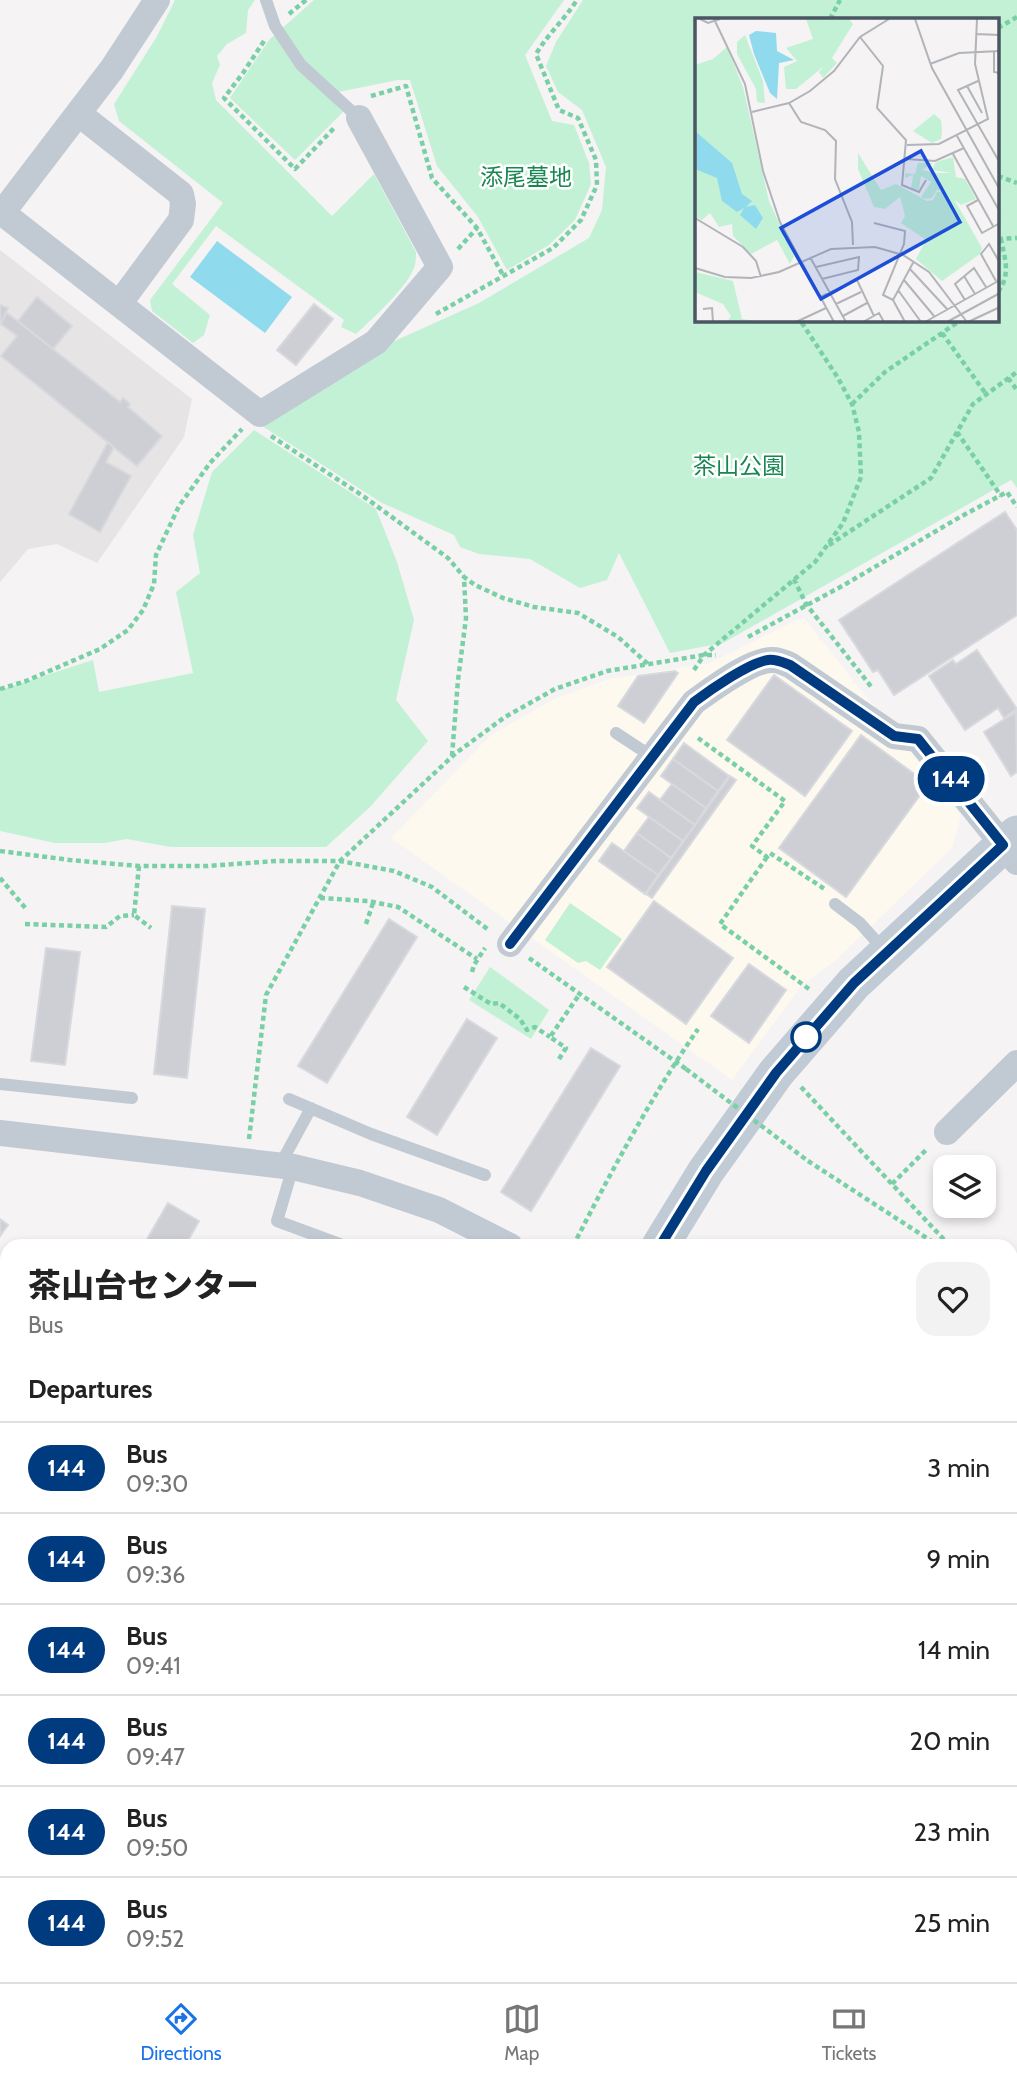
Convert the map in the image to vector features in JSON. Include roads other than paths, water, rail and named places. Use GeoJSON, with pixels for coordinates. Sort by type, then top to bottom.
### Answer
{"type":"FeatureCollection","features":[{"type":"Feature","properties":{"kind":"street"},"geometry":{"type":"LineString","coordinates":[[156,0],[112,69],[1,212],[119,304],[255,418],[376,342],[440,267],[359,118]]}},
{"type":"Feature","properties":{"kind":"street"},"geometry":{"type":"LineString","coordinates":[[79,114],[181,194],[181,220],[119,304]]}},
{"type":"Feature","properties":{"kind":"street"},"geometry":{"type":"LineString","coordinates":[[500,943],[694,702],[725,680],[764,660],[777,660],[790,665],[894,736],[918,739],[1012,847],[854,983],[776,1073],[706,1171],[664,1239]]}},
{"type":"Feature","properties":{"kind":"street"},"geometry":{"type":"LineString","coordinates":[[942,1136],[1017,1063]]}},
{"type":"Feature","properties":{"kind":"street"},"geometry":{"type":"LineString","coordinates":[[0,1133],[287,1166],[360,1183],[439,1210],[496,1239]]}},
{"type":"Feature","properties":{"kind":"lane"},"geometry":{"type":"LineString","coordinates":[[266,0],[275,26],[301,65],[359,118]]}},
{"type":"Feature","properties":{"kind":"lane"},"geometry":{"type":"LineString","coordinates":[[616,733],[651,756]]}},
{"type":"Feature","properties":{"kind":"lane"},"geometry":{"type":"LineString","coordinates":[[835,904],[860,923],[886,953]]}},
{"type":"Feature","properties":{"kind":"lane"},"geometry":{"type":"LineString","coordinates":[[0,1084],[132,1098]]}},
{"type":"Feature","properties":{"kind":"lane"},"geometry":{"type":"LineString","coordinates":[[289,1099],[371,1134],[485,1175]]}},
{"type":"Feature","properties":{"kind":"lane"},"geometry":{"type":"LineString","coordinates":[[310,1108],[287,1166],[277,1220],[327,1239]]}},
{"type":"Feature","properties":{"kind":"water"},"geometry":{"type":"Polygon","coordinates":[[[217,241],[292,297],[265,333],[190,277],[217,241]]]}},
{"type":"Feature","properties":{"kind":"park label","name":"添尾墓地"},"geometry":{"type":"Point","coordinates":[526,177]}},
{"type":"Feature","properties":{"kind":"park label","name":"茶山公園"},"geometry":{"type":"Point","coordinates":[739,466]}}]}
